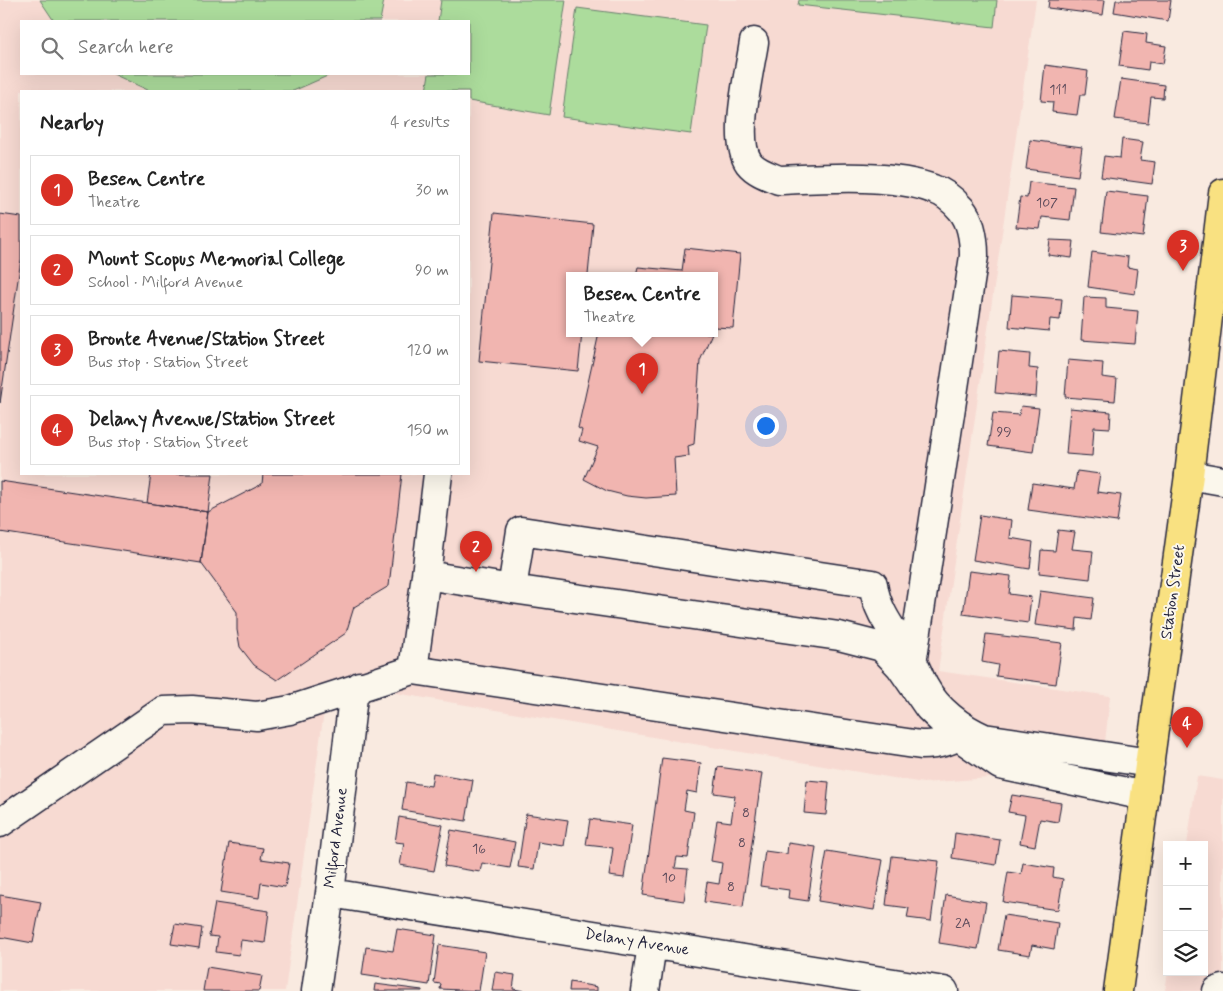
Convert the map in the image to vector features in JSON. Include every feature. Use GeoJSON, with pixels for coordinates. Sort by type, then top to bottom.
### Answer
{"type":"FeatureCollection","features":[{"type":"Feature","properties":{"kind":"main road","name":"Station Street"},"geometry":{"type":"LineString","coordinates":[[1118,991],[1220,242],[1223,193]]}},
{"type":"Feature","properties":{"kind":"street"},"geometry":{"type":"LineString","coordinates":[[754,42],[743,118],[742,146],[750,163],[764,174],[780,180],[888,180],[934,189],[962,210],[970,225],[974,239],[974,256],[911,671]]}},
{"type":"Feature","properties":{"kind":"street"},"geometry":{"type":"LineString","coordinates":[[413,670],[438,475]]}},
{"type":"Feature","properties":{"kind":"street"},"geometry":{"type":"LineString","coordinates":[[1189,476],[1223,481]]}},
{"type":"Feature","properties":{"kind":"street"},"geometry":{"type":"LineString","coordinates":[[512,589],[521,531],[873,584],[875,602],[929,708],[1000,765],[1145,796]]}},
{"type":"Feature","properties":{"kind":"street"},"geometry":{"type":"LineString","coordinates":[[426,575],[839,636],[882,648],[900,666],[911,671]]}},
{"type":"Feature","properties":{"kind":"street"},"geometry":{"type":"LineString","coordinates":[[0,823],[163,711],[192,710],[256,716],[290,710],[413,670],[921,745],[938,745],[962,733],[1150,763]]}},
{"type":"Feature","properties":{"kind":"street","name":"Milford Avenue"},"geometry":{"type":"LineString","coordinates":[[316,991],[330,893],[353,697],[360,686]]}},
{"type":"Feature","properties":{"kind":"street","name":"Delany Avenue"},"geometry":{"type":"LineString","coordinates":[[330,893],[944,991]]}},
{"type":"Feature","properties":{"kind":"street"},"geometry":{"type":"LineString","coordinates":[[645,991],[652,945]]}},
{"type":"Feature","properties":{"kind":"street"},"geometry":{"type":"LineString","coordinates":[[1217,991],[1223,988]]}},
{"type":"Feature","properties":{"kind":"shaded area"},"geometry":{"type":"Polygon","coordinates":[[[0,0],[1036,0],[938,671],[1110,696],[1099,799],[1016,776],[923,783],[372,689],[325,704],[285,991],[0,991],[0,0]]]}},
{"type":"Feature","properties":{"kind":"shaded area"},"geometry":{"type":"Polygon","coordinates":[[[1197,776],[1223,780],[1223,991],[1165,991],[1167,976],[1208,976],[1208,841],[1188,841],[1197,776]]]}},
{"type":"Feature","properties":{"kind":"green space"},"geometry":{"type":"Polygon","coordinates":[[[40,0],[384,0],[380,20],[53,20],[40,0]]]}},
{"type":"Feature","properties":{"kind":"green space"},"geometry":{"type":"Polygon","coordinates":[[[441,0],[566,0],[549,115],[470,101],[470,90],[426,90],[429,75],[470,75],[470,20],[438,20],[441,0]]]}},
{"type":"Feature","properties":{"kind":"green space"},"geometry":{"type":"Polygon","coordinates":[[[799,0],[997,0],[994,27],[798,5],[799,0]]]}},
{"type":"Feature","properties":{"kind":"green space"},"geometry":{"type":"Polygon","coordinates":[[[577,8],[706,25],[691,134],[562,117],[577,8]]]}},
{"type":"Feature","properties":{"kind":"green space"},"geometry":{"type":"Polygon","coordinates":[[[115,75],[330,75],[295,90],[148,90],[115,75]]]}},
{"type":"Feature","properties":{"kind":"building"},"geometry":{"type":"Polygon","coordinates":[[[1049,0],[1105,0],[1103,15],[1048,8],[1049,0]]]}},
{"type":"Feature","properties":{"kind":"building"},"geometry":{"type":"Polygon","coordinates":[[[1116,0],[1171,0],[1168,21],[1114,12],[1116,0]]]}},
{"type":"Feature","properties":{"kind":"building"},"geometry":{"type":"Polygon","coordinates":[[[1124,31],[1147,34],[1146,43],[1166,46],[1163,64],[1149,62],[1148,70],[1119,66],[1124,31]]]}},
{"type":"Feature","properties":{"kind":"building"},"geometry":{"type":"Polygon","coordinates":[[[1045,65],[1088,71],[1085,95],[1080,95],[1077,115],[1052,112],[1053,102],[1041,101],[1045,65]]]}},
{"type":"Feature","properties":{"kind":"building"},"geometry":{"type":"Polygon","coordinates":[[[1121,79],[1164,85],[1163,98],[1151,97],[1148,123],[1115,119],[1121,79]]]}},
{"type":"Feature","properties":{"kind":"building"},"geometry":{"type":"Polygon","coordinates":[[[1122,139],[1143,142],[1140,160],[1155,162],[1152,184],[1101,177],[1104,156],[1120,158],[1122,139]]]}},
{"type":"Feature","properties":{"kind":"building"},"geometry":{"type":"Polygon","coordinates":[[[1030,140],[1082,147],[1078,176],[1026,169],[1030,140]]]}},
{"type":"Feature","properties":{"kind":"building"},"geometry":{"type":"Polygon","coordinates":[[[1029,182],[1074,187],[1070,220],[1042,217],[1040,229],[1016,227],[1020,197],[1027,198],[1029,182]]]}},
{"type":"Feature","properties":{"kind":"building"},"geometry":{"type":"Polygon","coordinates":[[[1106,191],[1148,196],[1143,237],[1101,232],[1106,191]]]}},
{"type":"Feature","properties":{"kind":"building"},"geometry":{"type":"Polygon","coordinates":[[[494,213],[593,224],[588,272],[566,272],[566,337],[582,337],[578,371],[479,361],[494,213]]]}},
{"type":"Feature","properties":{"kind":"building"},"geometry":{"type":"Polygon","coordinates":[[[0,214],[20,217],[20,266],[0,403],[0,214]]]}},
{"type":"Feature","properties":{"kind":"building"},"geometry":{"type":"Polygon","coordinates":[[[1050,240],[1074,241],[1072,258],[1048,255],[1050,240]]]}},
{"type":"Feature","properties":{"kind":"building"},"geometry":{"type":"Polygon","coordinates":[[[685,248],[740,254],[733,328],[718,327],[718,272],[637,272],[638,267],[682,271],[685,248]]]}},
{"type":"Feature","properties":{"kind":"building"},"geometry":{"type":"Polygon","coordinates":[[[1092,252],[1128,257],[1127,267],[1138,269],[1135,294],[1088,287],[1092,252]]]}},
{"type":"Feature","properties":{"kind":"building"},"geometry":{"type":"Polygon","coordinates":[[[1012,295],[1062,299],[1060,320],[1050,319],[1049,331],[1009,327],[1012,295]]]}},
{"type":"Feature","properties":{"kind":"building"},"geometry":{"type":"Polygon","coordinates":[[[1084,297],[1106,298],[1106,308],[1138,311],[1135,344],[1081,340],[1084,297]]]}},
{"type":"Feature","properties":{"kind":"building"},"geometry":{"type":"Polygon","coordinates":[[[598,337],[710,337],[700,361],[694,444],[688,446],[689,456],[674,458],[676,496],[646,498],[627,496],[607,491],[584,479],[598,447],[579,441],[582,430],[578,428],[598,337]]]}},
{"type":"Feature","properties":{"kind":"building"},"geometry":{"type":"Polygon","coordinates":[[[999,351],[1030,354],[1029,368],[1038,369],[1036,397],[995,393],[999,351]]]}},
{"type":"Feature","properties":{"kind":"building"},"geometry":{"type":"Polygon","coordinates":[[[1068,360],[1103,363],[1102,377],[1117,379],[1115,401],[1065,397],[1068,360]]]}},
{"type":"Feature","properties":{"kind":"building"},"geometry":{"type":"Polygon","coordinates":[[[1021,406],[1039,408],[1033,452],[988,446],[993,413],[1019,415],[1021,406]]]}},
{"type":"Feature","properties":{"kind":"building"},"geometry":{"type":"Polygon","coordinates":[[[1070,408],[1111,412],[1110,428],[1094,427],[1092,456],[1066,454],[1070,408]]]}},
{"type":"Feature","properties":{"kind":"building"},"geometry":{"type":"Polygon","coordinates":[[[1077,471],[1100,474],[1097,492],[1121,495],[1117,522],[1028,510],[1032,483],[1074,489],[1077,471]]]}},
{"type":"Feature","properties":{"kind":"building"},"geometry":{"type":"Polygon","coordinates":[[[151,475],[213,475],[208,512],[147,503],[151,475]]]}},
{"type":"Feature","properties":{"kind":"building"},"geometry":{"type":"Polygon","coordinates":[[[263,475],[402,475],[389,586],[354,607],[346,633],[277,680],[254,665],[240,647],[237,630],[237,612],[201,563],[208,512],[262,484],[263,475]]]}},
{"type":"Feature","properties":{"kind":"building"},"geometry":{"type":"Polygon","coordinates":[[[0,481],[208,512],[201,563],[0,532],[0,481]]]}},
{"type":"Feature","properties":{"kind":"building"},"geometry":{"type":"Polygon","coordinates":[[[980,515],[1012,520],[1010,538],[1033,542],[1030,569],[973,560],[980,515]]]}},
{"type":"Feature","properties":{"kind":"building"},"geometry":{"type":"Polygon","coordinates":[[[1058,530],[1075,532],[1072,549],[1093,551],[1090,579],[1039,573],[1041,550],[1055,551],[1058,530]]]}},
{"type":"Feature","properties":{"kind":"building"},"geometry":{"type":"Polygon","coordinates":[[[969,571],[1011,576],[1009,594],[1031,597],[1028,623],[963,614],[969,571]]]}},
{"type":"Feature","properties":{"kind":"building"},"geometry":{"type":"Polygon","coordinates":[[[1040,591],[1094,598],[1091,620],[1077,618],[1076,630],[1035,625],[1040,591]]]}},
{"type":"Feature","properties":{"kind":"building"},"geometry":{"type":"Polygon","coordinates":[[[986,634],[1062,643],[1056,684],[996,676],[998,665],[982,662],[986,634]]]}},
{"type":"Feature","properties":{"kind":"building"},"geometry":{"type":"Polygon","coordinates":[[[662,758],[701,763],[697,793],[687,791],[684,810],[694,812],[688,858],[677,857],[675,868],[688,869],[684,901],[643,895],[662,758]]]}},
{"type":"Feature","properties":{"kind":"building"},"geometry":{"type":"Polygon","coordinates":[[[718,767],[762,773],[743,907],[704,902],[707,882],[719,884],[722,863],[711,861],[717,820],[731,822],[735,796],[714,793],[718,767]]]}},
{"type":"Feature","properties":{"kind":"building"},"geometry":{"type":"Polygon","coordinates":[[[433,773],[473,780],[466,821],[402,810],[406,782],[431,786],[433,773]]]}},
{"type":"Feature","properties":{"kind":"building"},"geometry":{"type":"Polygon","coordinates":[[[807,780],[829,782],[826,815],[804,813],[807,780]]]}},
{"type":"Feature","properties":{"kind":"building"},"geometry":{"type":"Polygon","coordinates":[[[1012,795],[1061,803],[1058,822],[1040,819],[1035,846],[1020,843],[1025,815],[1008,812],[1012,795]]]}},
{"type":"Feature","properties":{"kind":"building"},"geometry":{"type":"Polygon","coordinates":[[[526,814],[568,820],[564,846],[538,842],[534,869],[518,867],[526,814]]]}},
{"type":"Feature","properties":{"kind":"building"},"geometry":{"type":"Polygon","coordinates":[[[399,817],[443,825],[434,871],[400,865],[404,843],[395,842],[399,817]]]}},
{"type":"Feature","properties":{"kind":"building"},"geometry":{"type":"Polygon","coordinates":[[[590,819],[632,825],[624,878],[609,876],[613,848],[586,845],[590,819]]]}},
{"type":"Feature","properties":{"kind":"building"},"geometry":{"type":"Polygon","coordinates":[[[451,830],[515,842],[510,868],[482,863],[480,872],[444,866],[451,830]]]}},
{"type":"Feature","properties":{"kind":"building"},"geometry":{"type":"Polygon","coordinates":[[[955,833],[1000,840],[996,865],[952,858],[955,833]]]}},
{"type":"Feature","properties":{"kind":"building"},"geometry":{"type":"Polygon","coordinates":[[[229,843],[263,848],[261,859],[289,863],[285,887],[261,883],[259,898],[221,892],[229,843]]]}},
{"type":"Feature","properties":{"kind":"building"},"geometry":{"type":"Polygon","coordinates":[[[788,843],[816,847],[808,901],[788,898],[789,890],[760,886],[765,851],[787,854],[788,843]]]}},
{"type":"Feature","properties":{"kind":"building"},"geometry":{"type":"Polygon","coordinates":[[[827,851],[883,860],[874,910],[818,901],[827,851]]]}},
{"type":"Feature","properties":{"kind":"building"},"geometry":{"type":"Polygon","coordinates":[[[892,856],[939,861],[931,921],[907,918],[909,908],[886,905],[892,856]]]}},
{"type":"Feature","properties":{"kind":"building"},"geometry":{"type":"Polygon","coordinates":[[[1023,863],[1054,868],[1053,877],[1063,879],[1058,910],[1003,902],[1008,872],[1021,874],[1023,863]]]}},
{"type":"Feature","properties":{"kind":"building"},"geometry":{"type":"Polygon","coordinates":[[[0,895],[41,902],[33,943],[0,937],[0,895]]]}},
{"type":"Feature","properties":{"kind":"building"},"geometry":{"type":"Polygon","coordinates":[[[946,895],[986,902],[978,949],[939,943],[946,895]]]}},
{"type":"Feature","properties":{"kind":"building"},"geometry":{"type":"Polygon","coordinates":[[[215,903],[269,911],[265,943],[241,940],[239,955],[216,952],[218,937],[209,936],[215,903]]]}},
{"type":"Feature","properties":{"kind":"building"},"geometry":{"type":"Polygon","coordinates":[[[1004,915],[1058,923],[1054,949],[1032,945],[1030,955],[998,950],[1004,915]]]}},
{"type":"Feature","properties":{"kind":"building"},"geometry":{"type":"Polygon","coordinates":[[[175,924],[202,928],[199,948],[171,944],[175,924]]]}},
{"type":"Feature","properties":{"kind":"building"},"geometry":{"type":"Polygon","coordinates":[[[397,929],[436,935],[429,985],[362,975],[366,947],[393,951],[397,929]]]}},
{"type":"Feature","properties":{"kind":"building"},"geometry":{"type":"Polygon","coordinates":[[[439,945],[485,952],[479,991],[440,989],[441,984],[434,983],[439,945]]]}},
{"type":"Feature","properties":{"kind":"building"},"geometry":{"type":"Polygon","coordinates":[[[207,967],[262,976],[259,991],[203,991],[207,967]]]}},
{"type":"Feature","properties":{"kind":"building"},"geometry":{"type":"Polygon","coordinates":[[[495,972],[515,975],[513,989],[525,991],[492,991],[495,972]]]}},
{"type":"Feature","properties":{"kind":"building"},"geometry":{"type":"Polygon","coordinates":[[[570,982],[597,987],[597,991],[569,991],[570,982]]]}},
{"type":"Feature","properties":{"kind":"building"},"geometry":{"type":"Polygon","coordinates":[[[375,984],[422,990],[422,991],[374,991],[375,984]]]}},
{"type":"Feature","properties":{"kind":"place","name":"Bronte Avenue/Station Street"},"geometry":{"type":"Point","coordinates":[1183,271]}},
{"type":"Feature","properties":{"kind":"place","name":"Besen Centre"},"geometry":{"type":"Point","coordinates":[642,394]}},
{"type":"Feature","properties":{"kind":"place","name":"Mount Scopus Memorial College"},"geometry":{"type":"Point","coordinates":[476,572]}},
{"type":"Feature","properties":{"kind":"place","name":"Delany Avenue/Station Street"},"geometry":{"type":"Point","coordinates":[1187,748]}}]}
